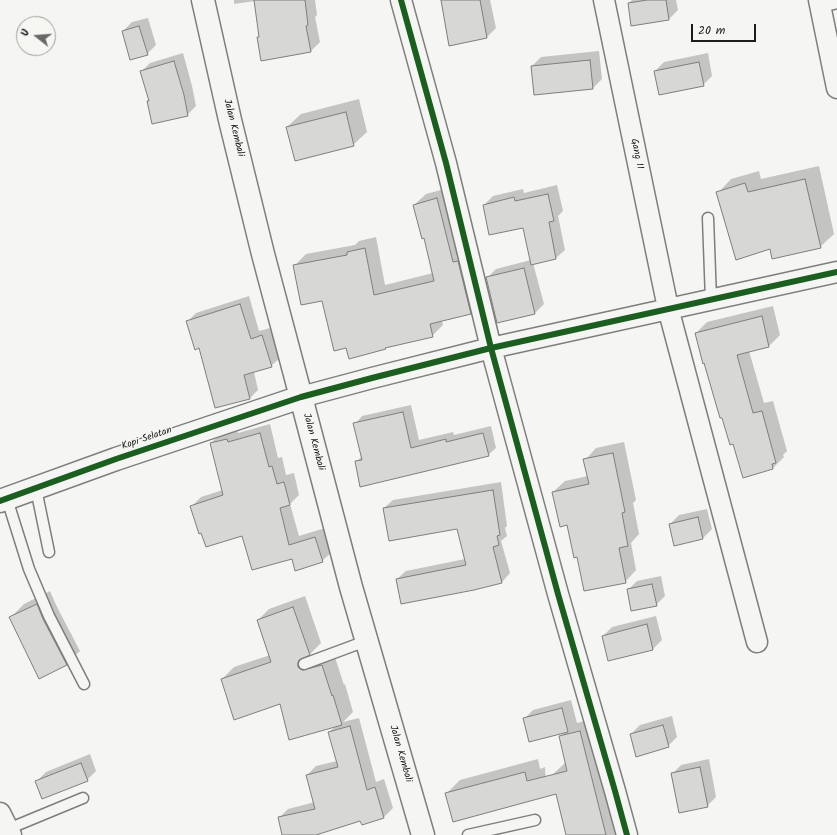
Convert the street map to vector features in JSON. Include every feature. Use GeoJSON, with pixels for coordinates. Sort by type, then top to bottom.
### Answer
{"type":"FeatureCollection","features":[{"type":"Feature","properties":{"kind":"street","name":"Jalan Kembali"},"geometry":{"type":"LineString","coordinates":[[203,0],[263,254],[366,641],[423,835]]}},
{"type":"Feature","properties":{"kind":"street"},"geometry":{"type":"LineString","coordinates":[[401,0],[446,163],[491,348],[558,594],[616,791],[627,835]]}},
{"type":"Feature","properties":{"kind":"street","name":"Gang II"},"geometry":{"type":"LineString","coordinates":[[604,0],[668,308],[757,642]]}},
{"type":"Feature","properties":{"kind":"street"},"geometry":{"type":"LineString","coordinates":[[826,3],[837,88]]}},
{"type":"Feature","properties":{"kind":"street"},"geometry":{"type":"LineString","coordinates":[[301,397],[491,348],[837,272]]}},
{"type":"Feature","properties":{"kind":"street","name":"Kopi Selatan"},"geometry":{"type":"LineString","coordinates":[[3,500],[116,459],[301,397]]}},
{"type":"Feature","properties":{"kind":"lane"},"geometry":{"type":"LineString","coordinates":[[708,218],[711,300]]}},
{"type":"Feature","properties":{"kind":"lane"},"geometry":{"type":"LineString","coordinates":[[36,488],[49,552]]}},
{"type":"Feature","properties":{"kind":"lane"},"geometry":{"type":"LineString","coordinates":[[3,500],[29,569],[49,616],[84,684]]}},
{"type":"Feature","properties":{"kind":"lane"},"geometry":{"type":"LineString","coordinates":[[304,664],[366,641]]}},
{"type":"Feature","properties":{"kind":"lane"},"geometry":{"type":"LineString","coordinates":[[6,826],[83,798]]}},
{"type":"Feature","properties":{"kind":"lane"},"geometry":{"type":"LineString","coordinates":[[468,835],[535,820]]}},
{"type":"Feature","properties":{"kind":"building"},"geometry":{"type":"Polygon","coordinates":[[[254,0],[305,0],[308,25],[306,26],[311,52],[261,61],[257,37],[259,37],[254,0]]]}},
{"type":"Feature","properties":{"kind":"building"},"geometry":{"type":"Polygon","coordinates":[[[441,0],[480,0],[487,38],[449,46],[441,0]]]}},
{"type":"Feature","properties":{"kind":"building"},"geometry":{"type":"Polygon","coordinates":[[[647,0],[666,0],[669,20],[631,26],[628,3],[647,0]]]}},
{"type":"Feature","properties":{"kind":"building"},"geometry":{"type":"Polygon","coordinates":[[[139,26],[148,55],[130,60],[122,31],[139,26]]]}},
{"type":"Feature","properties":{"kind":"building"},"geometry":{"type":"Polygon","coordinates":[[[590,60],[593,89],[534,95],[531,66],[590,60]]]}},
{"type":"Feature","properties":{"kind":"building"},"geometry":{"type":"Polygon","coordinates":[[[174,61],[184,95],[188,116],[152,124],[147,101],[149,101],[140,71],[174,61]]]}},
{"type":"Feature","properties":{"kind":"building"},"geometry":{"type":"Polygon","coordinates":[[[699,62],[704,86],[659,95],[654,71],[699,62]]]}},
{"type":"Feature","properties":{"kind":"building"},"geometry":{"type":"Polygon","coordinates":[[[346,112],[354,146],[295,161],[286,127],[346,112]]]}},
{"type":"Feature","properties":{"kind":"building"},"geometry":{"type":"Polygon","coordinates":[[[805,179],[821,248],[772,259],[770,249],[736,260],[716,192],[745,183],[748,192],[805,179]]]}},
{"type":"Feature","properties":{"kind":"building"},"geometry":{"type":"Polygon","coordinates":[[[548,194],[554,221],[549,222],[556,259],[531,265],[523,228],[489,235],[483,205],[514,197],[515,201],[548,194]]]}},
{"type":"Feature","properties":{"kind":"building"},"geometry":{"type":"Polygon","coordinates":[[[437,198],[453,262],[458,261],[471,314],[430,324],[433,337],[385,348],[386,349],[349,359],[346,348],[334,351],[322,301],[301,305],[293,265],[347,255],[347,252],[365,248],[374,295],[434,281],[424,238],[422,239],[413,205],[437,198]]]}},
{"type":"Feature","properties":{"kind":"building"},"geometry":{"type":"Polygon","coordinates":[[[524,268],[535,314],[497,323],[486,277],[524,268]]]}},
{"type":"Feature","properties":{"kind":"building"},"geometry":{"type":"Polygon","coordinates":[[[240,304],[251,339],[262,335],[272,367],[244,375],[250,399],[215,408],[199,348],[195,350],[186,321],[240,304]]]}},
{"type":"Feature","properties":{"kind":"building"},"geometry":{"type":"Polygon","coordinates":[[[762,316],[769,347],[737,355],[753,413],[762,411],[776,463],[772,464],[773,469],[743,478],[733,444],[730,445],[722,418],[720,418],[695,333],[762,316]]]}},
{"type":"Feature","properties":{"kind":"building"},"geometry":{"type":"Polygon","coordinates":[[[403,412],[411,448],[446,439],[446,442],[483,433],[489,456],[360,487],[355,461],[362,460],[353,423],[403,412]]]}},
{"type":"Feature","properties":{"kind":"building"},"geometry":{"type":"Polygon","coordinates":[[[260,433],[269,467],[272,466],[277,484],[284,482],[290,505],[280,508],[289,545],[315,537],[323,562],[295,571],[292,559],[252,570],[242,536],[206,547],[201,533],[199,534],[190,506],[223,495],[210,443],[227,439],[228,442],[260,433]]]}},
{"type":"Feature","properties":{"kind":"building"},"geometry":{"type":"Polygon","coordinates":[[[613,453],[625,512],[622,513],[628,546],[619,548],[626,583],[584,591],[577,557],[574,558],[567,525],[560,527],[552,492],[589,484],[583,459],[613,453]]]}},
{"type":"Feature","properties":{"kind":"building"},"geometry":{"type":"Polygon","coordinates":[[[493,490],[500,535],[497,536],[499,545],[493,547],[502,583],[401,604],[396,579],[466,565],[457,529],[389,541],[383,508],[493,490]]]}},
{"type":"Feature","properties":{"kind":"building"},"geometry":{"type":"Polygon","coordinates":[[[698,517],[703,539],[674,546],[669,524],[698,517]]]}},
{"type":"Feature","properties":{"kind":"building"},"geometry":{"type":"Polygon","coordinates":[[[652,584],[657,606],[631,611],[627,589],[652,584]]]}},
{"type":"Feature","properties":{"kind":"building"},"geometry":{"type":"Polygon","coordinates":[[[37,604],[43,619],[67,665],[39,679],[9,617],[37,604]]]}},
{"type":"Feature","properties":{"kind":"building"},"geometry":{"type":"Polygon","coordinates":[[[293,607],[310,655],[299,660],[298,667],[303,670],[322,665],[342,725],[289,740],[280,704],[234,720],[221,679],[271,662],[257,620],[293,607]]]}},
{"type":"Feature","properties":{"kind":"building"},"geometry":{"type":"Polygon","coordinates":[[[647,624],[653,650],[608,661],[602,636],[647,624]]]}},
{"type":"Feature","properties":{"kind":"building"},"geometry":{"type":"Polygon","coordinates":[[[562,708],[568,732],[529,742],[523,718],[562,708]]]}},
{"type":"Feature","properties":{"kind":"building"},"geometry":{"type":"Polygon","coordinates":[[[663,725],[669,747],[636,757],[630,734],[663,725]]]}},
{"type":"Feature","properties":{"kind":"building"},"geometry":{"type":"Polygon","coordinates":[[[350,726],[367,790],[375,787],[384,818],[362,825],[360,821],[316,835],[282,835],[278,817],[315,809],[306,775],[338,767],[328,732],[350,726]]]}},
{"type":"Feature","properties":{"kind":"building"},"geometry":{"type":"Polygon","coordinates":[[[580,731],[606,835],[566,835],[556,794],[453,822],[445,793],[525,772],[527,781],[567,771],[559,736],[580,731]]]}},
{"type":"Feature","properties":{"kind":"building"},"geometry":{"type":"Polygon","coordinates":[[[81,763],[88,781],[42,799],[35,781],[81,763]]]}},
{"type":"Feature","properties":{"kind":"building"},"geometry":{"type":"Polygon","coordinates":[[[700,767],[708,807],[679,813],[671,773],[700,767]]]}},
{"type":"Feature","properties":{"kind":"cycle path"},"geometry":{"type":"LineString","coordinates":[[401,0],[446,163],[491,348],[558,594],[627,835]]}},
{"type":"Feature","properties":{"kind":"cycle path"},"geometry":{"type":"LineString","coordinates":[[0,501],[116,459],[301,397],[491,348],[837,272]]}}]}
